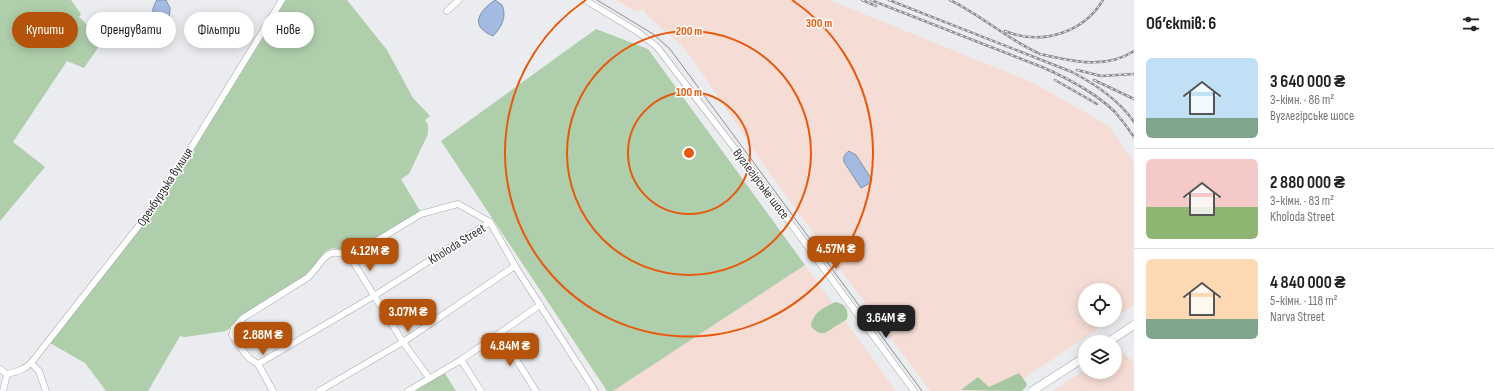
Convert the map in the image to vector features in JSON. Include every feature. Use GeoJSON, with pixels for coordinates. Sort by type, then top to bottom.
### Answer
{"type":"FeatureCollection","features":[{"type":"Feature","properties":{"kind":"main road"},"geometry":{"type":"LineString","coordinates":[[1119,335],[1134,325]]}},
{"type":"Feature","properties":{"kind":"main road"},"geometry":{"type":"LineString","coordinates":[[1032,391],[1078,361]]}},
{"type":"Feature","properties":{"kind":"street","name":"Оренбурзька вулиця"},"geometry":{"type":"LineString","coordinates":[[31,363],[159,200],[282,0]]}},
{"type":"Feature","properties":{"kind":"street"},"geometry":{"type":"LineString","coordinates":[[446,11],[459,0]]}},
{"type":"Feature","properties":{"kind":"street","name":"Вуглегірське шосе"},"geometry":{"type":"LineString","coordinates":[[585,0],[638,32],[651,41],[661,51],[755,175],[914,391]]}},
{"type":"Feature","properties":{"kind":"street"},"geometry":{"type":"LineString","coordinates":[[350,257],[421,214],[458,204],[490,222],[515,266],[595,391]]}},
{"type":"Feature","properties":{"kind":"street","name":"Kholoda Street"},"geometry":{"type":"LineString","coordinates":[[258,364],[374,296],[490,222]]}},
{"type":"Feature","properties":{"kind":"street"},"geometry":{"type":"LineString","coordinates":[[273,391],[258,364],[244,352],[232,335],[234,328],[237,324],[307,278],[315,271],[328,254],[338,252],[350,257],[403,342],[429,378]]}},
{"type":"Feature","properties":{"kind":"street"},"geometry":{"type":"LineString","coordinates":[[319,391],[403,342],[515,266]]}},
{"type":"Feature","properties":{"kind":"street"},"geometry":{"type":"LineString","coordinates":[[408,391],[461,360],[540,305]]}},
{"type":"Feature","properties":{"kind":"street"},"geometry":{"type":"LineString","coordinates":[[500,334],[536,391]]}},
{"type":"Feature","properties":{"kind":"street"},"geometry":{"type":"LineString","coordinates":[[461,360],[481,391]]}},
{"type":"Feature","properties":{"kind":"street"},"geometry":{"type":"LineString","coordinates":[[0,369],[7,374],[19,371],[31,363],[39,371],[46,391]]}},
{"type":"Feature","properties":{"kind":"street"},"geometry":{"type":"LineString","coordinates":[[3,391],[7,374]]}},
{"type":"Feature","properties":{"kind":"shaded area"},"geometry":{"type":"Polygon","coordinates":[[[616,0],[829,0],[1034,83],[1109,126],[1134,162],[1134,305],[1122,313],[1122,283],[1078,283],[1078,327],[1101,327],[1089,335],[1078,335],[1078,342],[1005,391],[930,391],[770,174],[691,57],[678,42],[648,17],[644,10],[634,11],[616,0]]]}},
{"type":"Feature","properties":{"kind":"shaded area"},"geometry":{"type":"Polygon","coordinates":[[[805,265],[896,391],[613,391],[805,265]]]}},
{"type":"Feature","properties":{"kind":"shaded area"},"geometry":{"type":"Polygon","coordinates":[[[1122,352],[1134,363],[1134,391],[1052,391],[1078,374],[1078,379],[1122,379],[1122,352]]]}},
{"type":"Feature","properties":{"kind":"green space"},"geometry":{"type":"Polygon","coordinates":[[[0,0],[71,0],[81,14],[79,17],[86,24],[86,48],[98,48],[84,68],[67,61],[13,142],[45,167],[0,221],[0,0]]]}},
{"type":"Feature","properties":{"kind":"green space"},"geometry":{"type":"Polygon","coordinates":[[[285,0],[347,0],[387,50],[413,98],[430,116],[425,120],[428,125],[428,134],[409,174],[401,179],[420,211],[352,253],[333,248],[326,251],[314,268],[301,279],[226,331],[185,337],[180,336],[148,391],[106,391],[85,363],[50,343],[162,201],[262,38],[262,48],[314,48],[314,12],[278,12],[285,0]]]}},
{"type":"Feature","properties":{"kind":"green space"},"geometry":{"type":"Polygon","coordinates":[[[596,29],[648,49],[805,265],[613,391],[607,391],[441,141],[596,29]]]}},
{"type":"Feature","properties":{"kind":"green space"},"geometry":{"type":"Polygon","coordinates":[[[835,302],[844,305],[847,310],[847,319],[825,333],[817,332],[811,326],[814,317],[827,306],[835,302]]]}},
{"type":"Feature","properties":{"kind":"green space"},"geometry":{"type":"Polygon","coordinates":[[[444,372],[456,391],[413,391],[444,372]]]}},
{"type":"Feature","properties":{"kind":"green space"},"geometry":{"type":"Polygon","coordinates":[[[1019,373],[1027,384],[1022,391],[961,390],[978,377],[989,387],[1019,373]]]}},
{"type":"Feature","properties":{"kind":"water"},"geometry":{"type":"Polygon","coordinates":[[[157,0],[166,0],[170,8],[170,12],[153,12],[157,0]]]}},
{"type":"Feature","properties":{"kind":"water"},"geometry":{"type":"Polygon","coordinates":[[[495,0],[502,5],[504,17],[499,29],[493,36],[487,33],[479,25],[479,17],[484,9],[495,0]]]}},
{"type":"Feature","properties":{"kind":"water"},"geometry":{"type":"Polygon","coordinates":[[[849,151],[856,155],[872,180],[870,183],[861,188],[844,162],[845,155],[849,151]]]}},
{"type":"Feature","properties":{"kind":"tram line"},"geometry":{"type":"LineString","coordinates":[[597,0],[653,34],[670,49],[922,391]]}},
{"type":"Feature","properties":{"kind":"railway"},"geometry":{"type":"LineString","coordinates":[[862,0],[876,6]]}},
{"type":"Feature","properties":{"kind":"railway"},"geometry":{"type":"LineString","coordinates":[[871,0],[1042,67],[1071,81],[1099,98],[1115,112],[1134,137]]}},
{"type":"Feature","properties":{"kind":"railway"},"geometry":{"type":"LineString","coordinates":[[889,0],[1072,72],[1106,93],[1128,114],[1134,122]]}},
{"type":"Feature","properties":{"kind":"railway"},"geometry":{"type":"LineString","coordinates":[[950,0],[1038,53]]}},
{"type":"Feature","properties":{"kind":"railway"},"geometry":{"type":"LineString","coordinates":[[1005,31],[1033,37],[1060,34],[1084,21],[1095,11],[1103,0]]}},
{"type":"Feature","properties":{"kind":"railway"},"geometry":{"type":"LineString","coordinates":[[1040,54],[1076,61],[1100,62],[1123,57],[1134,51]]}},
{"type":"Feature","properties":{"kind":"railway"},"geometry":{"type":"LineString","coordinates":[[1077,70],[1101,76],[1134,74]]}},
{"type":"Feature","properties":{"kind":"railway"},"geometry":{"type":"LineString","coordinates":[[1055,80],[1097,104]]}},
{"type":"Feature","properties":{"kind":"railway"},"geometry":{"type":"LineString","coordinates":[[1094,80],[1134,99]]}}]}
